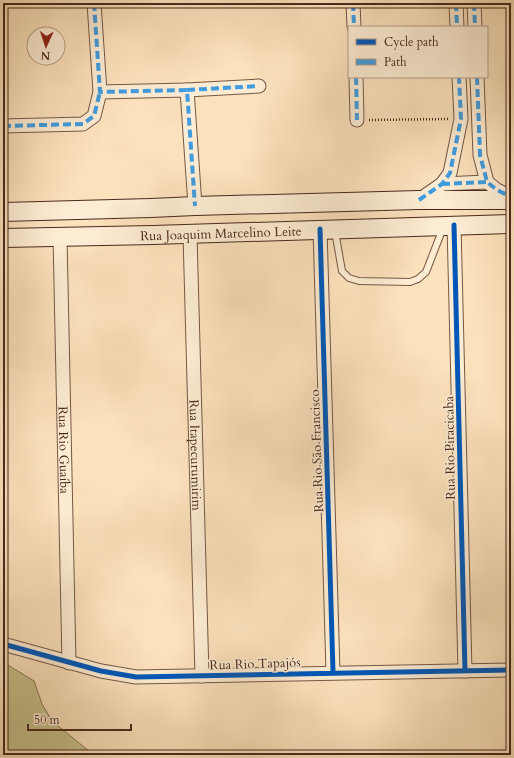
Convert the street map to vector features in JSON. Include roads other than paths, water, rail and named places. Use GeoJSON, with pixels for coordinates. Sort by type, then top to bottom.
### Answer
{"type":"FeatureCollection","features":[{"type":"Feature","properties":{"kind":"main road","name":"Rua Joaquim Marcelino Leite"},"geometry":{"type":"LineString","coordinates":[[3,212],[511,198]]}},
{"type":"Feature","properties":{"kind":"main road"},"geometry":{"type":"LineString","coordinates":[[327,230],[319,221],[320,218],[327,215],[394,213],[419,200]]}},
{"type":"Feature","properties":{"kind":"main road"},"geometry":{"type":"LineString","coordinates":[[151,208],[147,215],[146,228],[153,235]]}},
{"type":"Feature","properties":{"kind":"main road"},"geometry":{"type":"LineString","coordinates":[[96,236],[100,231],[101,226],[101,218],[97,210]]}},
{"type":"Feature","properties":{"kind":"main road"},"geometry":{"type":"LineString","coordinates":[[483,225],[511,216]]}},
{"type":"Feature","properties":{"kind":"main road","name":"Rua Joaquim Marcelino Leite"},"geometry":{"type":"LineString","coordinates":[[3,238],[511,224]]}},
{"type":"Feature","properties":{"kind":"street"},"geometry":{"type":"LineString","coordinates":[[3,126],[83,124],[94,116],[100,92],[94,3]]}},
{"type":"Feature","properties":{"kind":"street"},"geometry":{"type":"LineString","coordinates":[[353,3],[354,26]]}},
{"type":"Feature","properties":{"kind":"street"},"geometry":{"type":"LineString","coordinates":[[456,3],[457,26]]}},
{"type":"Feature","properties":{"kind":"street"},"geometry":{"type":"LineString","coordinates":[[474,3],[475,26]]}},
{"type":"Feature","properties":{"kind":"street"},"geometry":{"type":"LineString","coordinates":[[356,78],[357,120]]}},
{"type":"Feature","properties":{"kind":"street"},"geometry":{"type":"LineString","coordinates":[[419,200],[442,184],[450,173],[461,119],[459,78]]}},
{"type":"Feature","properties":{"kind":"street"},"geometry":{"type":"LineString","coordinates":[[477,78],[480,155],[487,182],[511,198]]}},
{"type":"Feature","properties":{"kind":"street"},"geometry":{"type":"LineString","coordinates":[[100,92],[187,90],[259,86]]}},
{"type":"Feature","properties":{"kind":"street"},"geometry":{"type":"LineString","coordinates":[[187,90],[195,206]]}},
{"type":"Feature","properties":{"kind":"street"},"geometry":{"type":"LineString","coordinates":[[442,184],[487,182]]}},
{"type":"Feature","properties":{"kind":"street","name":"Rua Rio Piracicaba"},"geometry":{"type":"LineString","coordinates":[[449,226],[465,671]]}},
{"type":"Feature","properties":{"kind":"street","name":"Rua Rio São Francisco"},"geometry":{"type":"LineString","coordinates":[[327,230],[333,672]]}},
{"type":"Feature","properties":{"kind":"street","name":"Rua Itapecurumirim"},"geometry":{"type":"LineString","coordinates":[[190,234],[202,676]]}},
{"type":"Feature","properties":{"kind":"street","name":"Rua Rio Guaíba"},"geometry":{"type":"LineString","coordinates":[[60,237],[69,663]]}},
{"type":"Feature","properties":{"kind":"street","name":"Rua Rio Tapajós"},"geometry":{"type":"LineString","coordinates":[[3,644],[101,672],[136,677],[333,672],[511,670]]}},
{"type":"Feature","properties":{"kind":"lane"},"geometry":{"type":"LineString","coordinates":[[327,230],[342,271],[349,278],[358,281],[410,282],[418,279],[426,272],[449,226]]}},
{"type":"Feature","properties":{"kind":"waterway"},"geometry":{"type":"LineString","coordinates":[[3,750],[16,755]]}}]}
